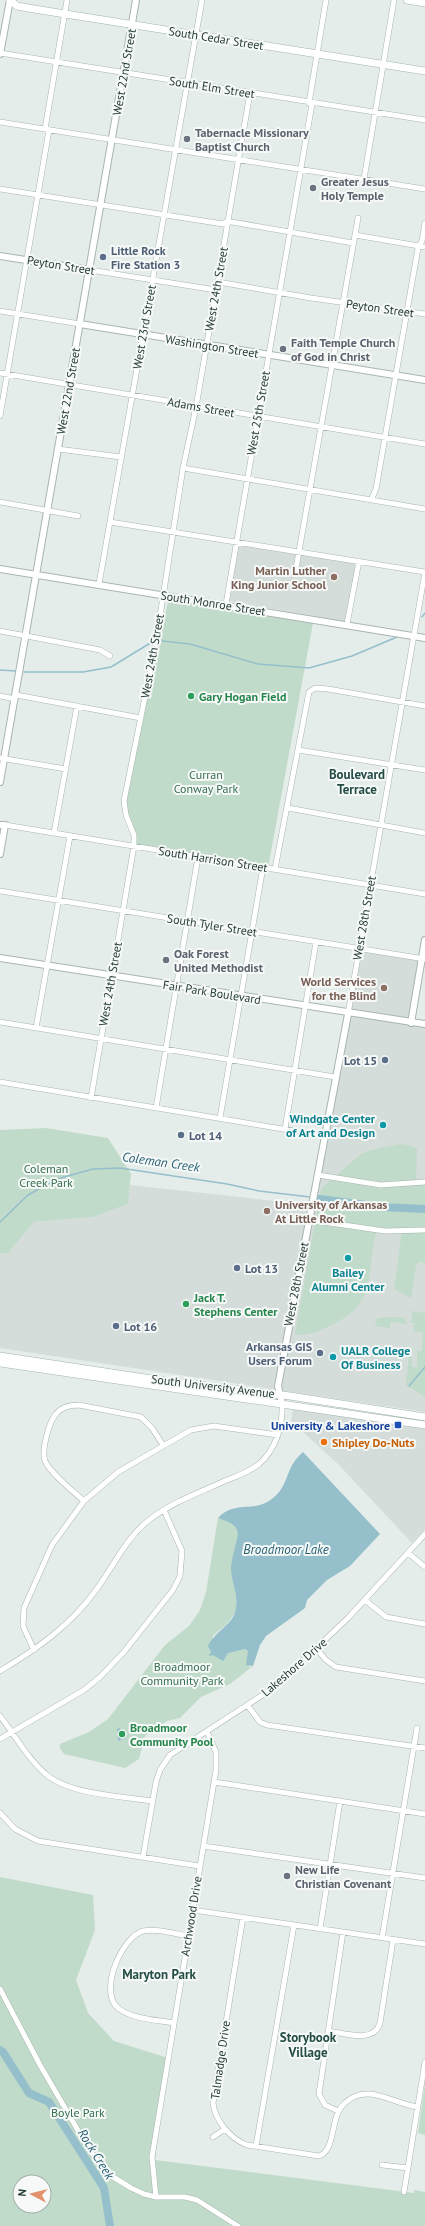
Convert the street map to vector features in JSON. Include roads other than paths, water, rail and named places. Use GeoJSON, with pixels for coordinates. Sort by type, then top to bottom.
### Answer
{"type":"FeatureCollection","features":[{"type":"Feature","properties":{"kind":"main road","name":"South Cedar Street"},"geometry":{"type":"LineString","coordinates":[[10,0],[17,6],[64,14],[425,70]]}},
{"type":"Feature","properties":{"kind":"main road"},"geometry":{"type":"LineString","coordinates":[[407,0],[425,3]]}},
{"type":"Feature","properties":{"kind":"main road","name":"South University Avenue"},"geometry":{"type":"LineString","coordinates":[[0,1356],[158,1380],[280,1395],[425,1417]]}},
{"type":"Feature","properties":{"kind":"main road","name":"South University Avenue"},"geometry":{"type":"LineString","coordinates":[[0,1363],[425,1424]]}},
{"type":"Feature","properties":{"kind":"street"},"geometry":{"type":"LineString","coordinates":[[0,54],[3,22],[10,0]]}},
{"type":"Feature","properties":{"kind":"street"},"geometry":{"type":"LineString","coordinates":[[0,416],[38,195],[67,0]]}},
{"type":"Feature","properties":{"kind":"street","name":"West 22nd Street"},"geometry":{"type":"LineString","coordinates":[[0,782],[2,758],[15,697],[37,574],[136,0]]}},
{"type":"Feature","properties":{"kind":"street","name":"West 23rd Street"},"geometry":{"type":"LineString","coordinates":[[99,584],[202,0]]}},
{"type":"Feature","properties":{"kind":"street","name":"West 25th Street"},"geometry":{"type":"LineString","coordinates":[[226,604],[235,543],[301,169],[326,0]]}},
{"type":"Feature","properties":{"kind":"street"},"geometry":{"type":"LineString","coordinates":[[364,179],[394,0]]}},
{"type":"Feature","properties":{"kind":"street","name":"South Elm Street"},"geometry":{"type":"LineString","coordinates":[[0,54],[57,61],[310,103],[344,106],[376,113],[425,120]]}},
{"type":"Feature","properties":{"kind":"street","name":"West 24th Street"},"geometry":{"type":"LineString","coordinates":[[91,1098],[134,846],[133,828],[126,816],[124,807],[163,595],[183,468],[196,407],[250,93]]}},
{"type":"Feature","properties":{"kind":"street"},"geometry":{"type":"LineString","coordinates":[[0,122],[425,189]]}},
{"type":"Feature","properties":{"kind":"street"},"geometry":{"type":"LineString","coordinates":[[0,189],[223,224],[228,221],[353,243]]}},
{"type":"Feature","properties":{"kind":"street"},"geometry":{"type":"LineString","coordinates":[[295,574],[358,218]]}},
{"type":"Feature","properties":{"kind":"street"},"geometry":{"type":"LineString","coordinates":[[372,500],[376,489],[395,376],[419,246],[422,241],[425,223]]}},
{"type":"Feature","properties":{"kind":"street"},"geometry":{"type":"LineString","coordinates":[[355,235],[425,247]]}},
{"type":"Feature","properties":{"kind":"street","name":"Peyton Street"},"geometry":{"type":"LineString","coordinates":[[0,256],[216,290]]}},
{"type":"Feature","properties":{"kind":"street","name":"Peyton Street"},"geometry":{"type":"LineString","coordinates":[[218,282],[343,303],[348,302],[425,314]]}},
{"type":"Feature","properties":{"kind":"street","name":"Washington Street"},"geometry":{"type":"LineString","coordinates":[[0,311],[425,380]]}},
{"type":"Feature","properties":{"kind":"street","name":"Adams Street"},"geometry":{"type":"LineString","coordinates":[[0,372],[196,407],[425,444]]}},
{"type":"Feature","properties":{"kind":"street"},"geometry":{"type":"LineString","coordinates":[[58,449],[122,457]]}},
{"type":"Feature","properties":{"kind":"street"},"geometry":{"type":"LineString","coordinates":[[183,468],[246,480],[425,509]]}},
{"type":"Feature","properties":{"kind":"street"},"geometry":{"type":"LineString","coordinates":[[0,502],[78,516]]}},
{"type":"Feature","properties":{"kind":"street"},"geometry":{"type":"LineString","coordinates":[[110,522],[425,572]]}},
{"type":"Feature","properties":{"kind":"street"},"geometry":{"type":"LineString","coordinates":[[347,624],[359,561]]}},
{"type":"Feature","properties":{"kind":"street","name":"South Monroe Street"},"geometry":{"type":"LineString","coordinates":[[0,568],[226,604],[425,638]]}},
{"type":"Feature","properties":{"kind":"street","name":"West 28th Street"},"geometry":{"type":"LineString","coordinates":[[282,1404],[278,1388],[348,1014],[425,572]]}},
{"type":"Feature","properties":{"kind":"street"},"geometry":{"type":"LineString","coordinates":[[0,631],[100,650],[110,656]]}},
{"type":"Feature","properties":{"kind":"street"},"geometry":{"type":"LineString","coordinates":[[275,869],[288,808],[308,695],[311,691],[316,688],[328,689],[425,706]]}},
{"type":"Feature","properties":{"kind":"street"},"geometry":{"type":"LineString","coordinates":[[0,696],[77,706],[141,718]]}},
{"type":"Feature","properties":{"kind":"street"},"geometry":{"type":"LineString","coordinates":[[54,833],[77,706]]}},
{"type":"Feature","properties":{"kind":"street"},"geometry":{"type":"LineString","coordinates":[[298,750],[425,770]]}},
{"type":"Feature","properties":{"kind":"street"},"geometry":{"type":"LineString","coordinates":[[2,758],[66,768]]}},
{"type":"Feature","properties":{"kind":"street"},"geometry":{"type":"LineString","coordinates":[[288,808],[425,833]]}},
{"type":"Feature","properties":{"kind":"street"},"geometry":{"type":"LineString","coordinates":[[0,854],[2,825]]}},
{"type":"Feature","properties":{"kind":"street","name":"South Harrison Street"},"geometry":{"type":"LineString","coordinates":[[2,825],[425,894]]}},
{"type":"Feature","properties":{"kind":"street"},"geometry":{"type":"LineString","coordinates":[[36,1028],[70,836]]}},
{"type":"Feature","properties":{"kind":"street"},"geometry":{"type":"LineString","coordinates":[[156,1108],[198,857]]}},
{"type":"Feature","properties":{"kind":"street"},"geometry":{"type":"LineString","coordinates":[[220,1118],[263,867]]}},
{"type":"Feature","properties":{"kind":"street","name":"South Tyler Street"},"geometry":{"type":"LineString","coordinates":[[0,891],[424,958]]}},
{"type":"Feature","properties":{"kind":"street"},"geometry":{"type":"LineString","coordinates":[[411,1022],[424,958],[425,940]]}},
{"type":"Feature","properties":{"kind":"street"},"geometry":{"type":"LineString","coordinates":[[285,1129],[316,942]]}},
{"type":"Feature","properties":{"kind":"street","name":"Fair Park Boulevard"},"geometry":{"type":"LineString","coordinates":[[0,958],[348,1014],[425,1024]]}},
{"type":"Feature","properties":{"kind":"street"},"geometry":{"type":"LineString","coordinates":[[0,1022],[335,1077]]}},
{"type":"Feature","properties":{"kind":"street"},"geometry":{"type":"LineString","coordinates":[[0,1082],[325,1136]]}},
{"type":"Feature","properties":{"kind":"street"},"geometry":{"type":"LineString","coordinates":[[318,1175],[381,1185],[425,1182]]}},
{"type":"Feature","properties":{"kind":"street"},"geometry":{"type":"LineString","coordinates":[[309,1220],[385,1232],[425,1230]]}},
{"type":"Feature","properties":{"kind":"street"},"geometry":{"type":"LineString","coordinates":[[0,1671],[34,1650],[58,1632],[80,1610],[97,1589],[128,1541],[149,1520],[164,1510],[254,1467],[268,1454],[278,1435],[282,1420],[282,1404]]}},
{"type":"Feature","properties":{"kind":"street"},"geometry":{"type":"LineString","coordinates":[[84,1501],[51,1470],[44,1458],[44,1447],[51,1424],[56,1414],[61,1410],[70,1406],[78,1405],[137,1416],[152,1428],[163,1445]]}},
{"type":"Feature","properties":{"kind":"street"},"geometry":{"type":"LineString","coordinates":[[34,1650],[23,1626],[24,1608],[52,1545],[84,1501],[118,1472],[191,1430],[206,1426],[278,1435]]}},
{"type":"Feature","properties":{"kind":"street"},"geometry":{"type":"LineString","coordinates":[[0,1739],[84,1690],[100,1677],[123,1653],[174,1590],[180,1576],[182,1551],[164,1510]]}},
{"type":"Feature","properties":{"kind":"street","name":"Lakeshore Drive"},"geometry":{"type":"LineString","coordinates":[[143,1857],[156,1779],[165,1762],[175,1751],[248,1706],[275,1687],[365,1600],[425,1534]]}},
{"type":"Feature","properties":{"kind":"street"},"geometry":{"type":"LineString","coordinates":[[408,1553],[425,1566]]}},
{"type":"Feature","properties":{"kind":"street"},"geometry":{"type":"LineString","coordinates":[[365,1600],[386,1617],[425,1624]]}},
{"type":"Feature","properties":{"kind":"street"},"geometry":{"type":"LineString","coordinates":[[316,1648],[326,1660],[339,1667],[425,1681]]}},
{"type":"Feature","properties":{"kind":"street"},"geometry":{"type":"LineString","coordinates":[[248,1706],[260,1722],[275,1727],[337,1734],[425,1748]]}},
{"type":"Feature","properties":{"kind":"street"},"geometry":{"type":"LineString","coordinates":[[0,1716],[41,1769],[59,1783],[79,1789],[152,1801]]}},
{"type":"Feature","properties":{"kind":"street"},"geometry":{"type":"LineString","coordinates":[[382,1938],[402,1810],[417,1728]]}},
{"type":"Feature","properties":{"kind":"street","name":"Archwood Drive"},"geometry":{"type":"LineString","coordinates":[[156,2197],[152,2157],[214,1782],[216,1752],[207,1732]]}},
{"type":"Feature","properties":{"kind":"street"},"geometry":{"type":"LineString","coordinates":[[214,1782],[425,1814]]}},
{"type":"Feature","properties":{"kind":"street"},"geometry":{"type":"LineString","coordinates":[[320,1929],[340,1801]]}},
{"type":"Feature","properties":{"kind":"street"},"geometry":{"type":"LineString","coordinates":[[0,1813],[15,1829],[34,1840],[199,1866]]}},
{"type":"Feature","properties":{"kind":"street"},"geometry":{"type":"LineString","coordinates":[[203,1846],[425,1878]]}},
{"type":"Feature","properties":{"kind":"street"},"geometry":{"type":"LineString","coordinates":[[193,1910],[425,1944]]}},
{"type":"Feature","properties":{"kind":"street","name":"Talmadge Drive"},"geometry":{"type":"LineString","coordinates":[[243,1917],[213,2104],[215,2112],[225,2129],[238,2141],[256,2146],[314,2156],[322,2155],[330,2146],[338,2111]]}},
{"type":"Feature","properties":{"kind":"street"},"geometry":{"type":"LineString","coordinates":[[256,2146],[294,1925]]}},
{"type":"Feature","properties":{"kind":"street"},"geometry":{"type":"LineString","coordinates":[[174,2023],[124,2012],[116,2006],[112,1998],[110,1981],[122,1951],[135,1935],[151,1930],[188,1936]]}},
{"type":"Feature","properties":{"kind":"street"},"geometry":{"type":"LineString","coordinates":[[343,1932],[320,2097],[325,2105],[338,2111],[351,2098],[366,2093],[381,2095],[400,2104],[418,2107]]}},
{"type":"Feature","properties":{"kind":"street"},"geometry":{"type":"LineString","coordinates":[[328,2031],[366,2036],[378,2029],[393,1940]]}},
{"type":"Feature","properties":{"kind":"street"},"geometry":{"type":"LineString","coordinates":[[0,1988],[43,2071],[98,2162],[117,2180],[130,2188],[156,2197],[185,2197],[197,2200],[238,2226]]}},
{"type":"Feature","properties":{"kind":"street"},"geometry":{"type":"LineString","coordinates":[[404,2192],[425,2062]]}},
{"type":"Feature","properties":{"kind":"street"},"geometry":{"type":"LineString","coordinates":[[213,2137],[225,2129]]}},
{"type":"Feature","properties":{"kind":"street"},"geometry":{"type":"LineString","coordinates":[[382,2165],[408,2168]]}},
{"type":"Feature","properties":{"kind":"water","name":"Broadmoor Lake"},"geometry":{"type":"Polygon","coordinates":[[[303,1452],[380,1534],[350,1566],[327,1580],[307,1600],[305,1608],[266,1636],[260,1645],[253,1666],[246,1665],[248,1651],[245,1649],[228,1653],[223,1661],[213,1655],[210,1656],[209,1655],[211,1652],[208,1646],[214,1637],[232,1619],[236,1609],[236,1597],[231,1568],[238,1534],[234,1525],[218,1518],[230,1510],[256,1506],[269,1501],[276,1496],[281,1490],[292,1465],[303,1452]]]}},
{"type":"Feature","properties":{"kind":"water"},"geometry":{"type":"Polygon","coordinates":[[[120,1728],[125,1738],[118,1741],[117,1729],[120,1728]]]}},
{"type":"Feature","properties":{"kind":"waterway"},"geometry":{"type":"LineString","coordinates":[[422,617],[425,613]]}},
{"type":"Feature","properties":{"kind":"waterway"},"geometry":{"type":"LineString","coordinates":[[162,641],[190,644],[258,664],[309,668],[352,656],[397,637]]}},
{"type":"Feature","properties":{"kind":"waterway"},"geometry":{"type":"LineString","coordinates":[[24,672],[83,672],[111,667],[152,642]]}},
{"type":"Feature","properties":{"kind":"waterway"},"geometry":{"type":"LineString","coordinates":[[0,670],[16,671]]}},
{"type":"Feature","properties":{"kind":"waterway","name":"Coleman Creek"},"geometry":{"type":"LineString","coordinates":[[0,1222],[28,1195],[57,1179],[93,1169],[120,1168],[227,1184],[259,1191],[310,1197]]}},
{"type":"Feature","properties":{"kind":"waterway","name":"Coleman Creek"},"geometry":{"type":"LineString","coordinates":[[320,1199],[381,1207],[425,1209]]}},
{"type":"Feature","properties":{"kind":"waterway"},"geometry":{"type":"LineString","coordinates":[[409,1386],[425,1367]]}},
{"type":"Feature","properties":{"kind":"waterway","name":"Rock Creek"},"geometry":{"type":"LineString","coordinates":[[0,2050],[3,2052],[29,2093],[49,2102],[104,2188],[110,2226]]}},
{"type":"Feature","properties":{"kind":"place","name":"Tabernacle Missionary Baptist Church"},"geometry":{"type":"Point","coordinates":[187,139]}},
{"type":"Feature","properties":{"kind":"place","name":"Greater Jesus Holy Temple"},"geometry":{"type":"Point","coordinates":[313,188]}},
{"type":"Feature","properties":{"kind":"place","name":"Little Rock Fire Station 3"},"geometry":{"type":"Point","coordinates":[103,257]}},
{"type":"Feature","properties":{"kind":"place","name":"Faith Temple Church of God in Christ"},"geometry":{"type":"Point","coordinates":[283,349]}},
{"type":"Feature","properties":{"kind":"place","name":"Martin Luther King Junior School"},"geometry":{"type":"Point","coordinates":[334,577]}},
{"type":"Feature","properties":{"kind":"place","name":"Gary Hogan Field"},"geometry":{"type":"Point","coordinates":[191,696]}},
{"type":"Feature","properties":{"kind":"place","name":"Oak Forest United Methodist"},"geometry":{"type":"Point","coordinates":[166,960]}},
{"type":"Feature","properties":{"kind":"place","name":"World Services for the Blind"},"geometry":{"type":"Point","coordinates":[384,988]}},
{"type":"Feature","properties":{"kind":"place","name":"Lot 15"},"geometry":{"type":"Point","coordinates":[385,1060]}},
{"type":"Feature","properties":{"kind":"place","name":"Windgate Center of Art and Design"},"geometry":{"type":"Point","coordinates":[383,1125]}},
{"type":"Feature","properties":{"kind":"place","name":"Lot 14"},"geometry":{"type":"Point","coordinates":[181,1135]}},
{"type":"Feature","properties":{"kind":"place","name":"University of Arkansas At Little Rock"},"geometry":{"type":"Point","coordinates":[267,1211]}},
{"type":"Feature","properties":{"kind":"place","name":"Bailey Alumni Center"},"geometry":{"type":"Point","coordinates":[348,1258]}},
{"type":"Feature","properties":{"kind":"place","name":"Lot 13"},"geometry":{"type":"Point","coordinates":[237,1268]}},
{"type":"Feature","properties":{"kind":"place","name":"Jack T. Stephens Center"},"geometry":{"type":"Point","coordinates":[186,1304]}},
{"type":"Feature","properties":{"kind":"place","name":"Lot 16"},"geometry":{"type":"Point","coordinates":[116,1326]}},
{"type":"Feature","properties":{"kind":"place","name":"Arkansas GIS Users Forum"},"geometry":{"type":"Point","coordinates":[320,1353]}},
{"type":"Feature","properties":{"kind":"place","name":"UALR College Of Business"},"geometry":{"type":"Point","coordinates":[333,1357]}},
{"type":"Feature","properties":{"kind":"place","name":"University & Lakeshore"},"geometry":{"type":"Point","coordinates":[398,1425]}},
{"type":"Feature","properties":{"kind":"place","name":"Shipley Do-Nuts"},"geometry":{"type":"Point","coordinates":[324,1442]}},
{"type":"Feature","properties":{"kind":"place","name":"Broadmoor Community Pool"},"geometry":{"type":"Point","coordinates":[122,1734]}},
{"type":"Feature","properties":{"kind":"place","name":"New Life Christian Covenant"},"geometry":{"type":"Point","coordinates":[287,1876]}},
{"type":"Feature","properties":{"kind":"district","name":"Boulevard Terrace"},"geometry":{"type":"Point","coordinates":[357,782]}},
{"type":"Feature","properties":{"kind":"district","name":"Maryton Park"},"geometry":{"type":"Point","coordinates":[159,1974]}},
{"type":"Feature","properties":{"kind":"district","name":"Storybook Village"},"geometry":{"type":"Point","coordinates":[308,2044]}},
{"type":"Feature","properties":{"kind":"park label","name":"Curran Conway Park"},"geometry":{"type":"Point","coordinates":[206,781]}},
{"type":"Feature","properties":{"kind":"park label","name":"Coleman Creek Park"},"geometry":{"type":"Point","coordinates":[46,1175]}},
{"type":"Feature","properties":{"kind":"park label","name":"Broadmoor Community Park"},"geometry":{"type":"Point","coordinates":[182,1673]}},
{"type":"Feature","properties":{"kind":"park label","name":"Boyle Park"},"geometry":{"type":"Point","coordinates":[78,2112]}}]}
